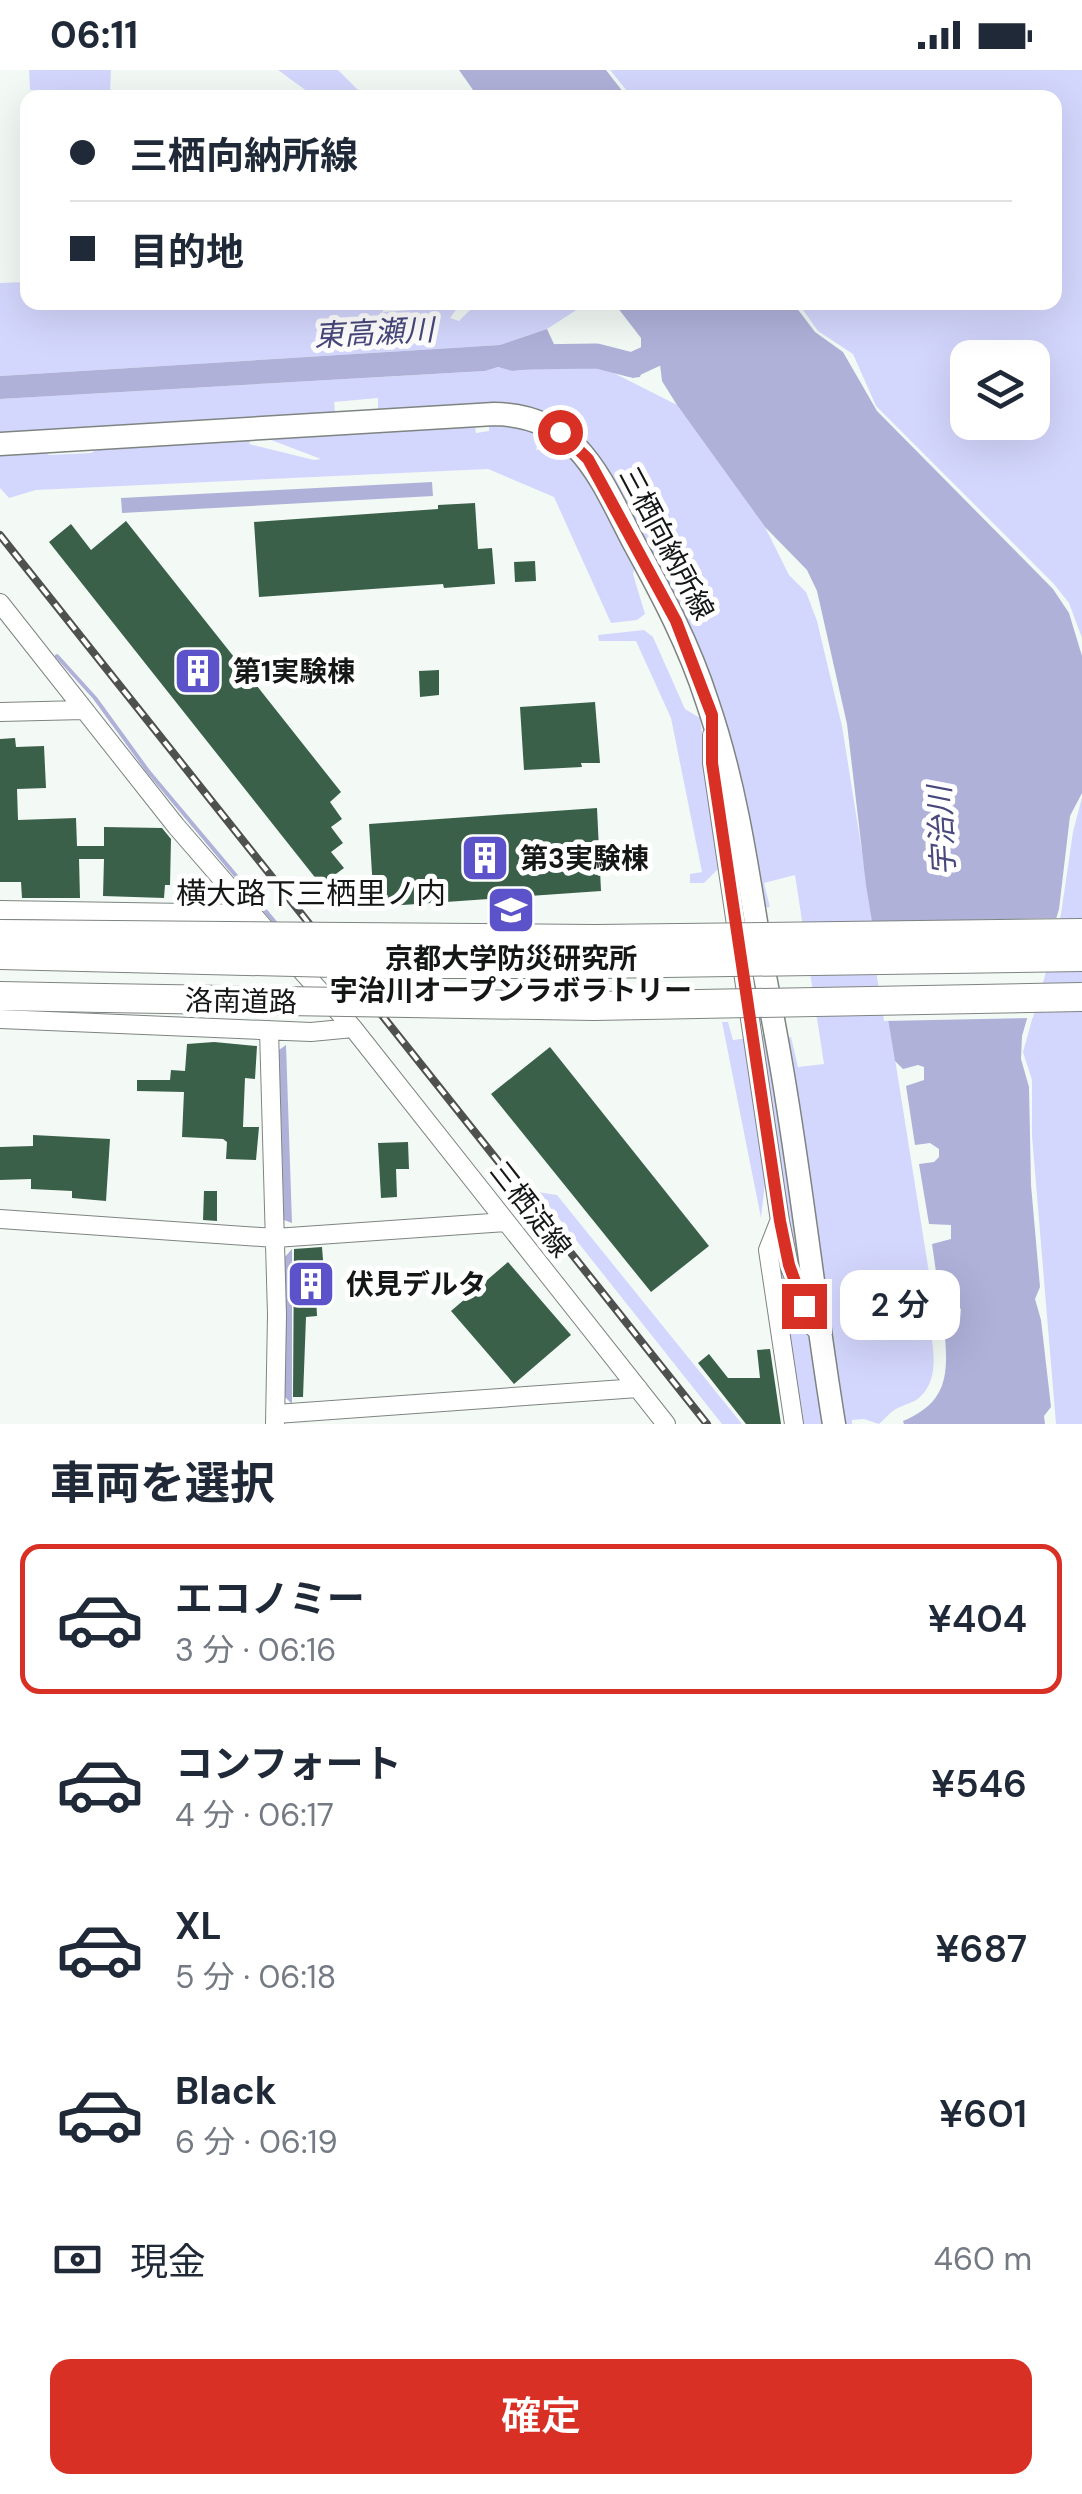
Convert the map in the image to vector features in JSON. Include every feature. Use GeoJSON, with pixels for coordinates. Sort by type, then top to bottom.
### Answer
{"type":"FeatureCollection","features":[{"type":"Feature","properties":{"kind":"highway"},"geometry":{"type":"LineString","coordinates":[[0,934],[596,938],[1082,933]]}},
{"type":"Feature","properties":{"kind":"highway"},"geometry":{"type":"LineString","coordinates":[[0,955],[376,964],[1082,956]]}},
{"type":"Feature","properties":{"kind":"highway"},"geometry":{"type":"LineString","coordinates":[[0,972],[600,981],[1082,974]]}},
{"type":"Feature","properties":{"kind":"highway","name":"洛南道路"},"geometry":{"type":"LineString","coordinates":[[0,996],[594,1006],[1082,996]]}},
{"type":"Feature","properties":{"kind":"main road","name":"三栖向納所線"},"geometry":{"type":"LineString","coordinates":[[0,444],[494,414],[541,422],[580,448],[676,621],[729,770],[788,1105],[834,1424]]}},
{"type":"Feature","properties":{"kind":"street","name":"三栖淀線"},"geometry":{"type":"LineString","coordinates":[[0,603],[250,914],[352,1028],[666,1424]]}},
{"type":"Feature","properties":{"kind":"street"},"geometry":{"type":"LineString","coordinates":[[0,712],[84,710]]}},
{"type":"Feature","properties":{"kind":"street"},"geometry":{"type":"LineString","coordinates":[[712,715],[712,763],[780,1221],[789,1265],[822,1347]]}},
{"type":"Feature","properties":{"kind":"street"},"geometry":{"type":"LineString","coordinates":[[0,910],[250,914]]}},
{"type":"Feature","properties":{"kind":"street"},"geometry":{"type":"LineString","coordinates":[[0,1019],[311,1032],[352,1028]]}},
{"type":"Feature","properties":{"kind":"street"},"geometry":{"type":"LineString","coordinates":[[269,1030],[284,1238],[282,1416],[638,1388]]}},
{"type":"Feature","properties":{"kind":"street"},"geometry":{"type":"LineString","coordinates":[[0,1219],[284,1238],[506,1222]]}},
{"type":"Feature","properties":{"kind":"street"},"geometry":{"type":"LineString","coordinates":[[780,1221],[768,1250],[794,1424]]}},
{"type":"Feature","properties":{"kind":"shaded area"},"geometry":{"type":"Polygon","coordinates":[[[29,70],[111,70],[110,90],[30,90],[29,70]]]}},
{"type":"Feature","properties":{"kind":"shaded area"},"geometry":{"type":"Polygon","coordinates":[[[278,70],[338,70],[358,90],[305,90],[278,70]]]}},
{"type":"Feature","properties":{"kind":"shaded area"},"geometry":{"type":"Polygon","coordinates":[[[610,70],[1082,70],[1082,638],[1069,603],[1053,583],[876,406],[853,354],[818,331],[803,310],[1062,310],[1062,90],[626,90],[610,70]]]}},
{"type":"Feature","properties":{"kind":"shaded area"},"geometry":{"type":"Polygon","coordinates":[[[20,282],[20,310],[456,310],[450,318],[459,321],[470,310],[576,310],[547,329],[500,345],[0,376],[0,283],[20,282]]]}},
{"type":"Feature","properties":{"kind":"shaded area"},"geometry":{"type":"Polygon","coordinates":[[[564,366],[606,369],[677,405],[765,527],[789,575],[806,592],[817,621],[842,726],[937,1323],[930,1326],[934,1363],[926,1389],[918,1399],[895,1409],[879,1424],[864,1419],[839,1424],[783,1038],[791,1037],[798,1067],[824,1064],[795,875],[764,883],[770,907],[759,908],[726,747],[566,430],[378,410],[378,398],[334,402],[335,412],[349,412],[0,440],[0,399],[564,366]]]}},
{"type":"Feature","properties":{"kind":"shaded area"},"geometry":{"type":"Polygon","coordinates":[[[474,420],[476,433],[489,431],[489,420],[501,426],[542,429],[536,450],[545,448],[552,433],[561,439],[621,528],[623,547],[636,562],[633,574],[645,614],[637,620],[611,623],[554,497],[488,469],[36,490],[9,498],[0,488],[0,453],[38,446],[49,455],[91,453],[109,443],[251,439],[249,444],[314,460],[321,459],[253,433],[474,420]]]}},
{"type":"Feature","properties":{"kind":"shaded area"},"geometry":{"type":"Polygon","coordinates":[[[644,630],[653,637],[685,709],[700,718],[721,860],[719,868],[704,883],[690,883],[690,874],[702,872],[671,718],[636,641],[599,641],[598,635],[644,630]]]}},
{"type":"Feature","properties":{"kind":"shaded area"},"geometry":{"type":"Polygon","coordinates":[[[1082,797],[1082,1424],[1056,1424],[1032,1136],[1032,1080],[1023,1052],[1061,914],[1082,797]]]}},
{"type":"Feature","properties":{"kind":"shaded area"},"geometry":{"type":"Polygon","coordinates":[[[722,1022],[728,1022],[733,1040],[748,1038],[767,1165],[761,1218],[722,1022]]]}},
{"type":"Feature","properties":{"kind":"shaded area"},"geometry":{"type":"Polygon","coordinates":[[[769,1034],[805,1283],[795,1261],[758,1035],[769,1034]]]}},
{"type":"Feature","properties":{"kind":"shaded area"},"geometry":{"type":"Polygon","coordinates":[[[538,1192],[557,1195],[742,1424],[722,1424],[538,1192]]]}},
{"type":"Feature","properties":{"kind":"shaded area"},"geometry":{"type":"Polygon","coordinates":[[[779,1255],[814,1353],[829,1424],[801,1424],[779,1255]]]}},
{"type":"Feature","properties":{"kind":"water"},"geometry":{"type":"Polygon","coordinates":[[[459,70],[606,70],[622,90],[473,90],[459,70]]]}},
{"type":"Feature","properties":{"kind":"water","name":"宇治川"},"geometry":{"type":"Polygon","coordinates":[[[619,310],[798,310],[815,332],[843,352],[877,411],[1053,589],[1069,613],[1082,656],[1082,793],[1070,816],[1059,909],[1022,1036],[1021,1059],[1029,1087],[1031,1185],[1040,1287],[1035,1299],[1051,1407],[1044,1416],[1045,1424],[904,1424],[938,1394],[945,1370],[944,1325],[960,1320],[961,1309],[955,1304],[941,1306],[932,1244],[951,1239],[951,1225],[929,1224],[919,1164],[934,1162],[939,1149],[930,1143],[915,1145],[906,1086],[924,1080],[924,1067],[903,1069],[895,1061],[866,885],[847,724],[817,591],[807,570],[765,527],[677,405],[662,381],[660,364],[643,368],[640,377],[632,378],[626,368],[628,357],[641,349],[641,338],[619,310]]]}},
{"type":"Feature","properties":{"kind":"water"},"geometry":{"type":"Polygon","coordinates":[[[547,329],[564,366],[0,399],[0,376],[500,345],[547,329]]]}},
{"type":"Feature","properties":{"kind":"water"},"geometry":{"type":"Polygon","coordinates":[[[432,482],[433,496],[122,513],[121,498],[432,482]]]}},
{"type":"Feature","properties":{"kind":"water"},"geometry":{"type":"Polygon","coordinates":[[[286,1045],[292,1223],[284,1220],[279,1050],[286,1045]]]}},
{"type":"Feature","properties":{"kind":"water"},"geometry":{"type":"Polygon","coordinates":[[[292,1249],[292,1404],[285,1397],[284,1258],[292,1249]]]}},
{"type":"Feature","properties":{"kind":"pier"},"geometry":{"type":"Polygon","coordinates":[[[1061,918],[1042,986],[879,989],[868,922],[1061,918]]]}},
{"type":"Feature","properties":{"kind":"pier"},"geometry":{"type":"Polygon","coordinates":[[[1041,988],[1033,1018],[884,1021],[880,991],[1041,988]]]}},
{"type":"Feature","properties":{"kind":"building"},"geometry":{"type":"Polygon","coordinates":[[[475,503],[478,549],[492,548],[495,584],[259,597],[254,522],[475,503]]]}},
{"type":"Feature","properties":{"kind":"building","name":"第1実験棟"},"geometry":{"type":"Polygon","coordinates":[[[126,521],[341,792],[330,802],[342,819],[331,827],[343,843],[331,852],[344,868],[321,885],[49,542],[71,524],[91,550],[126,521]]]}},
{"type":"Feature","properties":{"kind":"building"},"geometry":{"type":"Polygon","coordinates":[[[535,561],[536,581],[515,582],[514,562],[535,561]]]}},
{"type":"Feature","properties":{"kind":"building"},"geometry":{"type":"Polygon","coordinates":[[[439,670],[439,695],[420,697],[419,671],[439,670]]]}},
{"type":"Feature","properties":{"kind":"building"},"geometry":{"type":"Polygon","coordinates":[[[595,702],[600,763],[524,770],[520,707],[595,702]]]}},
{"type":"Feature","properties":{"kind":"building"},"geometry":{"type":"Polygon","coordinates":[[[15,738],[16,747],[44,746],[46,788],[17,789],[18,820],[76,818],[77,846],[104,846],[104,827],[162,828],[171,839],[170,885],[165,885],[164,898],[103,896],[104,859],[79,859],[80,898],[22,898],[21,882],[0,882],[0,739],[15,738]]]}},
{"type":"Feature","properties":{"kind":"building","name":"第3実験棟"},"geometry":{"type":"Polygon","coordinates":[[[597,808],[601,891],[374,907],[369,824],[597,808]]]}},
{"type":"Feature","properties":{"kind":"building"},"geometry":{"type":"Polygon","coordinates":[[[187,1044],[257,1046],[255,1079],[245,1078],[243,1127],[259,1127],[256,1160],[226,1159],[227,1142],[223,1139],[182,1137],[184,1092],[137,1091],[137,1080],[170,1080],[171,1070],[185,1071],[187,1044]]]}},
{"type":"Feature","properties":{"kind":"building"},"geometry":{"type":"Polygon","coordinates":[[[550,1047],[709,1246],[651,1292],[491,1094],[550,1047]]]}},
{"type":"Feature","properties":{"kind":"building"},"geometry":{"type":"Polygon","coordinates":[[[33,1135],[110,1139],[106,1201],[72,1198],[72,1191],[31,1189],[31,1179],[0,1180],[0,1147],[33,1146],[33,1135]]]}},
{"type":"Feature","properties":{"kind":"building"},"geometry":{"type":"Polygon","coordinates":[[[408,1142],[409,1169],[396,1169],[397,1197],[381,1198],[378,1143],[408,1142]]]}},
{"type":"Feature","properties":{"kind":"building"},"geometry":{"type":"Polygon","coordinates":[[[204,1191],[217,1191],[217,1221],[203,1220],[204,1191]]]}},
{"type":"Feature","properties":{"kind":"building","name":"伏見デルタ"},"geometry":{"type":"Polygon","coordinates":[[[322,1247],[328,1268],[327,1293],[316,1296],[317,1316],[306,1317],[303,1397],[293,1397],[294,1249],[322,1247]]]}},
{"type":"Feature","properties":{"kind":"building"},"geometry":{"type":"Polygon","coordinates":[[[508,1262],[571,1335],[514,1384],[451,1311],[508,1262]]]}},
{"type":"Feature","properties":{"kind":"building"},"geometry":{"type":"Polygon","coordinates":[[[770,1349],[781,1424],[746,1424],[698,1363],[709,1354],[728,1378],[760,1378],[757,1350],[770,1349]]]}},
{"type":"Feature","properties":{"kind":"waterway","name":"東高瀬川"},"geometry":{"type":"LineString","coordinates":[[527,357],[597,356],[632,365],[658,353]]}},
{"type":"Feature","properties":{"kind":"waterway"},"geometry":{"type":"LineString","coordinates":[[57,656],[279,927]]}},
{"type":"Feature","properties":{"kind":"railway"},"geometry":{"type":"LineString","coordinates":[[0,535],[707,1424]]}},
{"type":"Feature","properties":{"kind":"place","name":"第1実験棟"},"geometry":{"type":"Point","coordinates":[198,671]}},
{"type":"Feature","properties":{"kind":"place","name":"第3実験棟"},"geometry":{"type":"Point","coordinates":[485,858]}},
{"type":"Feature","properties":{"kind":"place","name":"京都大学防災研究所 宇治川オープンラボラトリー"},"geometry":{"type":"Point","coordinates":[511,910]}},
{"type":"Feature","properties":{"kind":"place","name":"伏見デルタ"},"geometry":{"type":"Point","coordinates":[311,1284]}},
{"type":"Feature","properties":{"kind":"district","name":"横大路下三栖里ノ内"},"geometry":{"type":"Point","coordinates":[311,894]}},
{"type":"Feature","properties":{"kind":"route"},"geometry":{"type":"LineString","coordinates":[[560,432],[580,448],[610,496],[676,621],[712,715],[712,763],[780,1221],[789,1265],[804,1306]]}}]}
